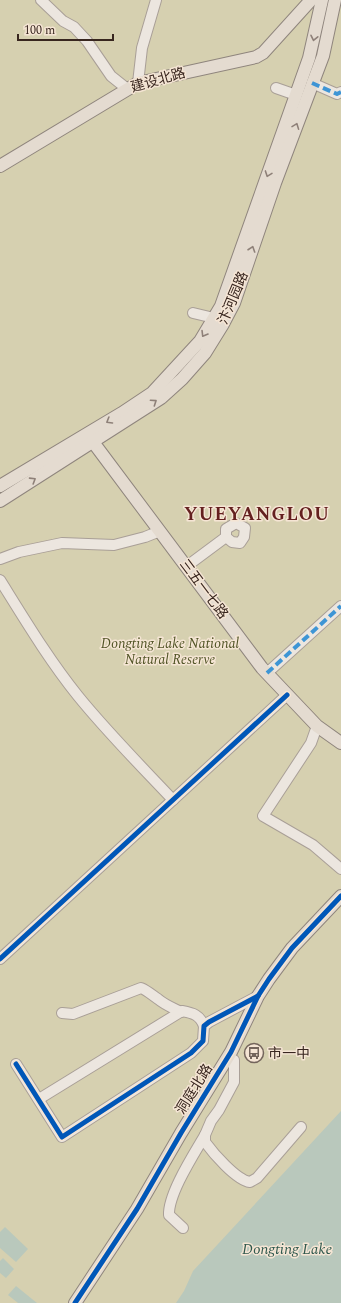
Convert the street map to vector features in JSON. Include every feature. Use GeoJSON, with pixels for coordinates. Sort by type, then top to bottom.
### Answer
{"type":"FeatureCollection","features":[{"type":"Feature","properties":{"kind":"main road","name":"建设北路"},"geometry":{"type":"LineString","coordinates":[[0,166],[126,88],[138,83],[256,57],[263,53],[311,0]]}},
{"type":"Feature","properties":{"kind":"main road","name":"汴河园路"},"geometry":{"type":"LineString","coordinates":[[0,501],[56,458],[152,393],[200,341],[221,306],[309,58],[322,0]]}},
{"type":"Feature","properties":{"kind":"main road","name":"汴河园路"},"geometry":{"type":"LineString","coordinates":[[0,486],[56,458],[93,442],[161,398],[182,378],[204,353],[223,324],[234,303],[275,183],[323,56],[335,0]]}},
{"type":"Feature","properties":{"kind":"main road","name":"三五一七路"},"geometry":{"type":"LineString","coordinates":[[93,442],[267,673],[317,726],[341,744]]}},
{"type":"Feature","properties":{"kind":"main road","name":"洞庭北路"},"geometry":{"type":"LineString","coordinates":[[75,1303],[137,1209],[181,1133],[231,1052],[258,996],[292,948],[341,896]]}},
{"type":"Feature","properties":{"kind":"main road","name":"洞庭北路"},"geometry":{"type":"LineString","coordinates":[[79,1303],[136,1218],[188,1127],[234,1060],[244,1043],[266,990],[279,970],[295,950],[341,901]]}},
{"type":"Feature","properties":{"kind":"street"},"geometry":{"type":"LineString","coordinates":[[41,0],[63,21],[74,27],[87,41],[111,76],[126,88]]}},
{"type":"Feature","properties":{"kind":"street"},"geometry":{"type":"LineString","coordinates":[[138,83],[142,48],[156,0]]}},
{"type":"Feature","properties":{"kind":"street"},"geometry":{"type":"LineString","coordinates":[[312,83],[337,94],[341,92]]}},
{"type":"Feature","properties":{"kind":"street"},"geometry":{"type":"LineString","coordinates":[[276,88],[296,95]]}},
{"type":"Feature","properties":{"kind":"street"},"geometry":{"type":"LineString","coordinates":[[194,313],[214,318]]}},
{"type":"Feature","properties":{"kind":"street"},"geometry":{"type":"LineString","coordinates":[[0,559],[19,552],[62,544],[114,545],[145,537],[160,531]]}},
{"type":"Feature","properties":{"kind":"street"},"geometry":{"type":"LineString","coordinates":[[186,566],[226,537]]}},
{"type":"Feature","properties":{"kind":"street"},"geometry":{"type":"LineString","coordinates":[[0,582],[44,651],[78,696],[173,800]]}},
{"type":"Feature","properties":{"kind":"street"},"geometry":{"type":"LineString","coordinates":[[267,673],[341,606]]}},
{"type":"Feature","properties":{"kind":"street"},"geometry":{"type":"LineString","coordinates":[[0,958],[287,695]]}},
{"type":"Feature","properties":{"kind":"street"},"geometry":{"type":"LineString","coordinates":[[317,726],[311,743],[263,816],[313,845],[341,869]]}},
{"type":"Feature","properties":{"kind":"street"},"geometry":{"type":"LineString","coordinates":[[16,1064],[62,1137],[191,1053],[203,1041],[204,1026],[202,1020],[195,1013],[181,1012],[168,1006],[157,999],[149,991],[141,988],[73,1014],[62,1013]]}},
{"type":"Feature","properties":{"kind":"street"},"geometry":{"type":"LineString","coordinates":[[204,1026],[258,996]]}},
{"type":"Feature","properties":{"kind":"street"},"geometry":{"type":"LineString","coordinates":[[39,1099],[181,1012]]}},
{"type":"Feature","properties":{"kind":"street"},"geometry":{"type":"LineString","coordinates":[[183,1228],[169,1215],[169,1209],[175,1192],[205,1136],[211,1120],[219,1110],[234,1082],[234,1060]]}},
{"type":"Feature","properties":{"kind":"street"},"geometry":{"type":"LineString","coordinates":[[205,1136],[205,1142],[219,1159],[243,1181],[250,1182],[257,1178],[301,1127]]}},
{"type":"Feature","properties":{"kind":"green space","name":"Dongting Lake National Natural Reserve"},"geometry":{"type":"Polygon","coordinates":[[[0,0],[341,0],[341,1303],[0,1303],[0,0]]]}},
{"type":"Feature","properties":{"kind":"water","name":"Dongting Lake"},"geometry":{"type":"Polygon","coordinates":[[[341,1111],[341,1303],[176,1303],[184,1291],[193,1271],[341,1111]]]}},
{"type":"Feature","properties":{"kind":"water"},"geometry":{"type":"Polygon","coordinates":[[[5,1227],[28,1249],[16,1262],[0,1248],[0,1232],[5,1227]]]}},
{"type":"Feature","properties":{"kind":"water"},"geometry":{"type":"Polygon","coordinates":[[[3,1258],[14,1269],[6,1278],[0,1273],[0,1261],[3,1258]]]}},
{"type":"Feature","properties":{"kind":"water"},"geometry":{"type":"Polygon","coordinates":[[[16,1286],[37,1303],[18,1303],[8,1295],[16,1286]]]}},
{"type":"Feature","properties":{"kind":"marked path"},"geometry":{"type":"LineString","coordinates":[[312,83],[337,94],[341,92]]}},
{"type":"Feature","properties":{"kind":"marked path"},"geometry":{"type":"LineString","coordinates":[[267,673],[341,606]]}},
{"type":"Feature","properties":{"kind":"cycle path"},"geometry":{"type":"LineString","coordinates":[[0,959],[287,695]]}},
{"type":"Feature","properties":{"kind":"cycle path"},"geometry":{"type":"LineString","coordinates":[[75,1303],[137,1209],[181,1133],[231,1052],[258,996],[269,979],[292,948],[341,896]]}},
{"type":"Feature","properties":{"kind":"cycle path"},"geometry":{"type":"LineString","coordinates":[[16,1064],[62,1137],[191,1053],[203,1041],[204,1026],[209,1022],[258,996]]}},
{"type":"Feature","properties":{"kind":"place","name":"市一中"},"geometry":{"type":"Point","coordinates":[254,1053]}},
{"type":"Feature","properties":{"kind":"district","name":"YUEYANGLOU"},"geometry":{"type":"Point","coordinates":[257,514]}}]}
